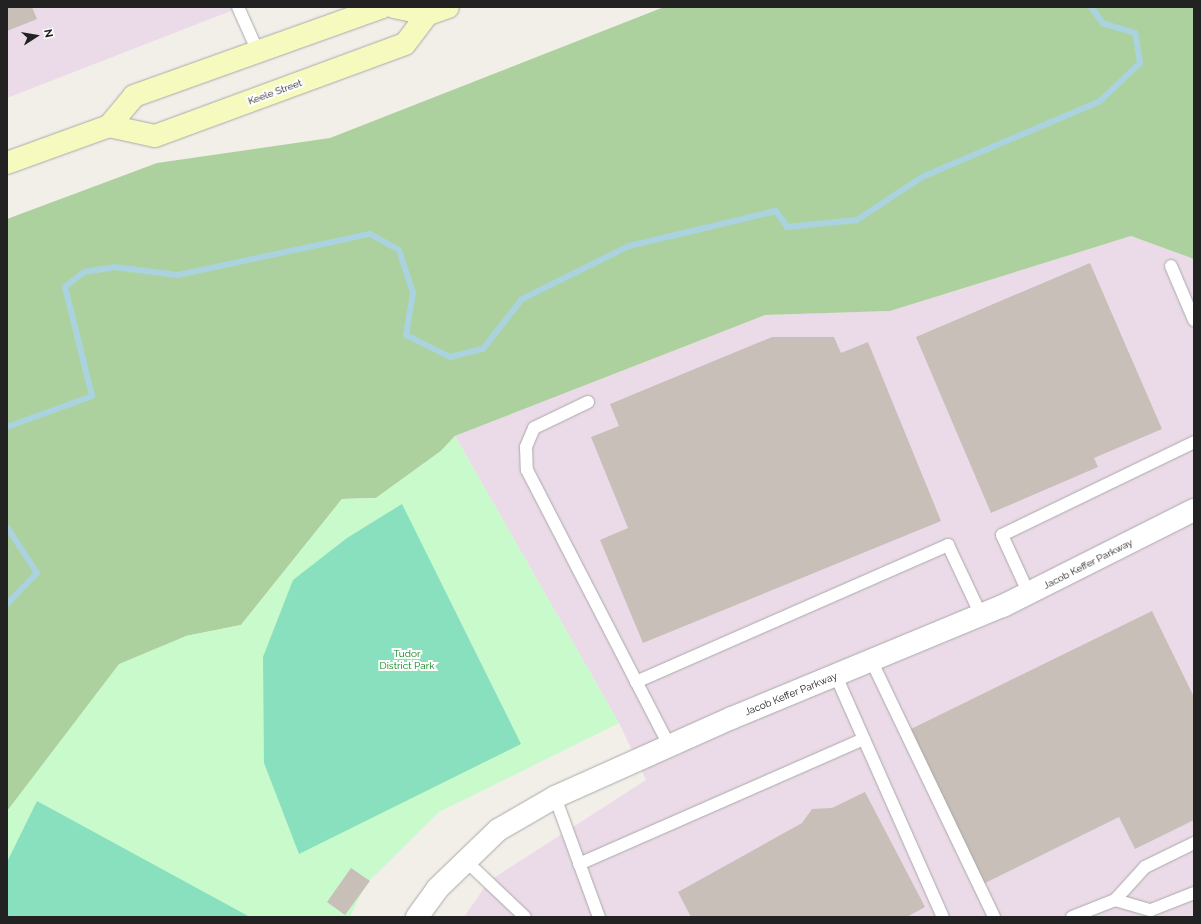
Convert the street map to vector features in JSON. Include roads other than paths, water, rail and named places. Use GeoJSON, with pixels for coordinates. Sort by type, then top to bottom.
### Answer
{"type":"FeatureCollection","features":[{"type":"Feature","properties":{"kind":"main road"},"geometry":{"type":"LineString","coordinates":[[7,163],[109,126],[134,96],[382,7]]}},
{"type":"Feature","properties":{"kind":"main road","name":"Keele Street"},"geometry":{"type":"LineString","coordinates":[[394,7],[438,11]]}},
{"type":"Feature","properties":{"kind":"main road","name":"Keele Street"},"geometry":{"type":"LineString","coordinates":[[109,126],[155,136],[404,44],[438,11]]}},
{"type":"Feature","properties":{"kind":"street","name":"Jacob Keffer Parkway"},"geometry":{"type":"LineString","coordinates":[[417,917],[437,889],[498,830],[555,797],[669,745],[872,662],[1029,594],[1194,510]]}},
{"type":"Feature","properties":{"kind":"lane"},"geometry":{"type":"LineString","coordinates":[[238,7],[258,52]]}},
{"type":"Feature","properties":{"kind":"lane"},"geometry":{"type":"LineString","coordinates":[[1171,266],[1194,320]]}},
{"type":"Feature","properties":{"kind":"lane"},"geometry":{"type":"LineString","coordinates":[[588,402],[534,428],[526,447],[527,470],[669,745]]}},
{"type":"Feature","properties":{"kind":"lane"},"geometry":{"type":"LineString","coordinates":[[1029,594],[1002,535],[1194,442]]}},
{"type":"Feature","properties":{"kind":"lane"},"geometry":{"type":"LineString","coordinates":[[636,682],[948,545],[981,615]]}},
{"type":"Feature","properties":{"kind":"lane"},"geometry":{"type":"LineString","coordinates":[[872,662],[994,917]]}},
{"type":"Feature","properties":{"kind":"lane"},"geometry":{"type":"LineString","coordinates":[[836,676],[942,917]]}},
{"type":"Feature","properties":{"kind":"lane"},"geometry":{"type":"LineString","coordinates":[[580,864],[864,739]]}},
{"type":"Feature","properties":{"kind":"lane"},"geometry":{"type":"LineString","coordinates":[[555,797],[599,917]]}},
{"type":"Feature","properties":{"kind":"lane"},"geometry":{"type":"LineString","coordinates":[[1072,917],[1115,900],[1145,867],[1194,843]]}},
{"type":"Feature","properties":{"kind":"lane"},"geometry":{"type":"LineString","coordinates":[[466,861],[521,915]]}},
{"type":"Feature","properties":{"kind":"lane"},"geometry":{"type":"LineString","coordinates":[[1115,900],[1151,910],[1194,893]]}},
{"type":"Feature","properties":{"kind":"waterway"},"geometry":{"type":"LineString","coordinates":[[7,427],[92,396],[65,287],[84,272],[114,267],[178,275],[370,234],[399,250],[413,293],[406,335],[450,357],[483,349],[522,299],[629,246],[776,211],[787,227],[857,220],[922,177],[1100,101],[1140,63],[1135,33],[1103,23],[1091,7]]}},
{"type":"Feature","properties":{"kind":"waterway"},"geometry":{"type":"LineString","coordinates":[[7,527],[37,573],[7,604]]}},
{"type":"Feature","properties":{"kind":"park label","name":"Tudor District Park"},"geometry":{"type":"Point","coordinates":[407,658]}}]}
